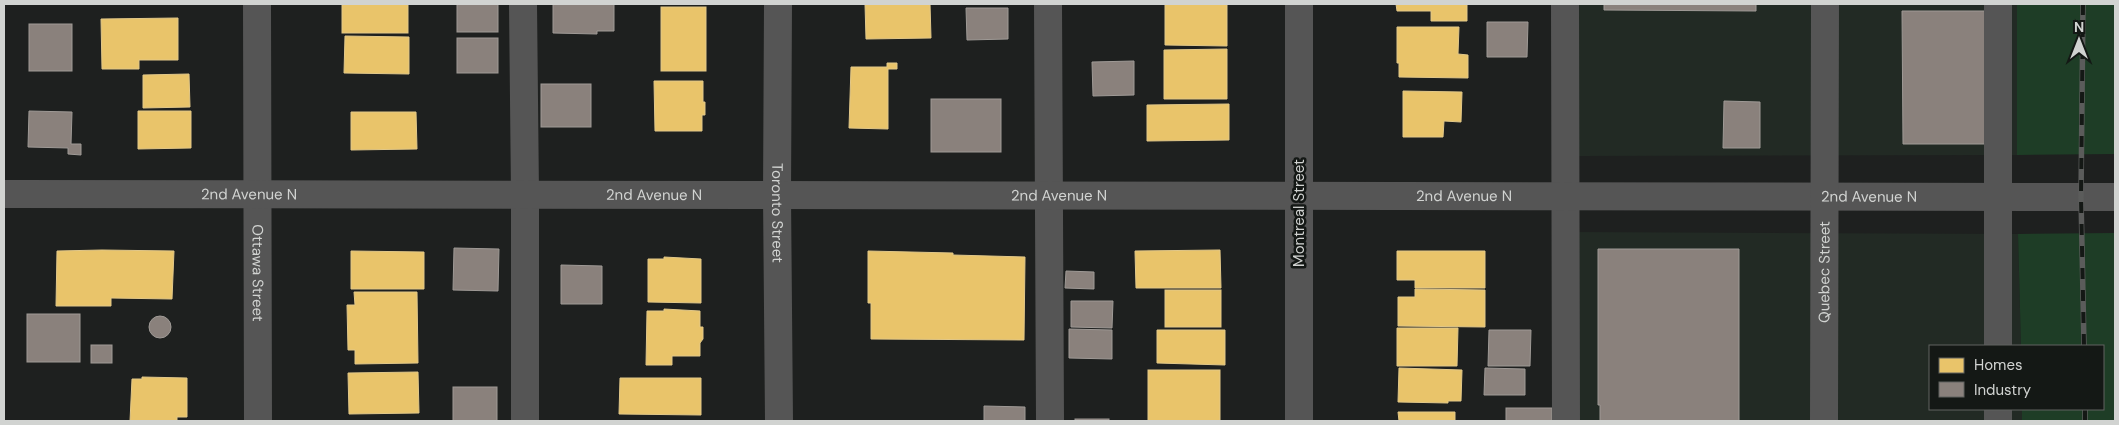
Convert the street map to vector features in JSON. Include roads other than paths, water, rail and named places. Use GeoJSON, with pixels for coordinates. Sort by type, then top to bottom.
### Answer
{"type":"FeatureCollection","features":[{"type":"Feature","properties":{"kind":"street","name":"Ottawa Street"},"geometry":{"type":"LineString","coordinates":[[257,4],[258,421]]}},
{"type":"Feature","properties":{"kind":"street"},"geometry":{"type":"LineString","coordinates":[[523,4],[526,195],[525,421]]}},
{"type":"Feature","properties":{"kind":"street","name":"Toronto Street"},"geometry":{"type":"LineString","coordinates":[[778,4],[779,421]]}},
{"type":"Feature","properties":{"kind":"street"},"geometry":{"type":"LineString","coordinates":[[1048,4],[1050,421]]}},
{"type":"Feature","properties":{"kind":"street","name":"Montreal Street"},"geometry":{"type":"LineString","coordinates":[[1299,4],[1300,421]]}},
{"type":"Feature","properties":{"kind":"street"},"geometry":{"type":"LineString","coordinates":[[1565,4],[1567,196],[1566,421]]}},
{"type":"Feature","properties":{"kind":"street","name":"Quebec Street"},"geometry":{"type":"LineString","coordinates":[[1824,421],[1825,4]]}},
{"type":"Feature","properties":{"kind":"street"},"geometry":{"type":"LineString","coordinates":[[1998,4],[1998,345]]}},
{"type":"Feature","properties":{"kind":"street","name":"2nd Avenue N"},"geometry":{"type":"LineString","coordinates":[[4,194],[2115,197]]}},
{"type":"Feature","properties":{"kind":"railway"},"geometry":{"type":"LineString","coordinates":[[2083,4],[2081,197],[2084,345]]}},
{"type":"Feature","properties":{"kind":"railway"},"geometry":{"type":"LineString","coordinates":[[2085,410],[2085,421]]}}]}
